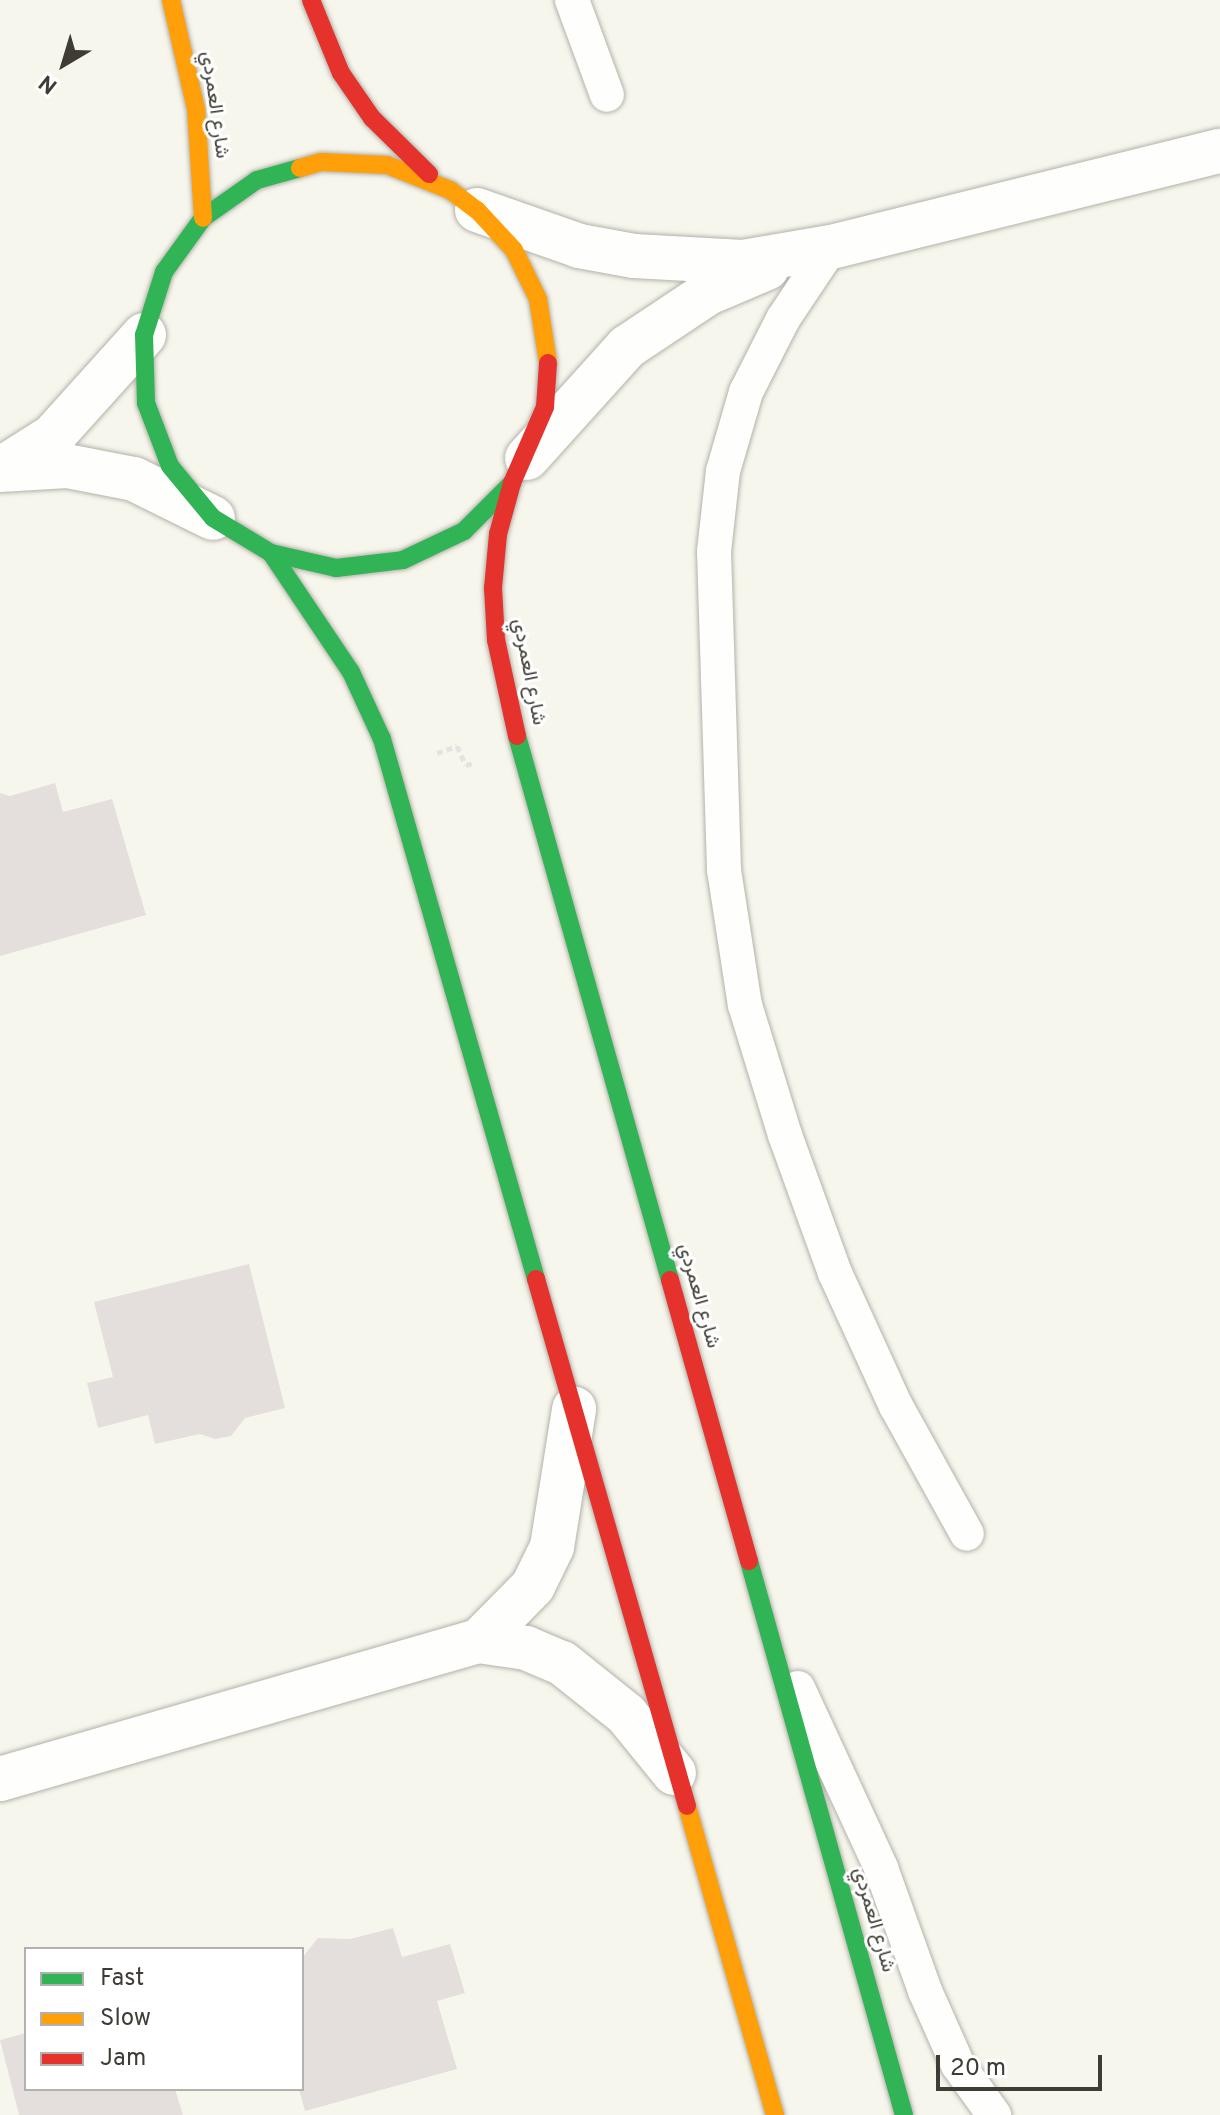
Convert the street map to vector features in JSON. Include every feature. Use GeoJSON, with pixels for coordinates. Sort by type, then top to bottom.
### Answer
{"type":"FeatureCollection","features":[{"type":"Feature","properties":{"kind":"main road","name":"شارع العمردي"},"geometry":{"type":"LineString","coordinates":[[171,0],[196,109],[203,218]]}},
{"type":"Feature","properties":{"kind":"main road","name":"شارع العمردي"},"geometry":{"type":"LineString","coordinates":[[311,0],[341,73],[372,118],[408,157],[464,200],[514,250],[538,299],[549,353],[545,407],[498,534],[493,588],[496,640],[522,752],[904,2115]]}},
{"type":"Feature","properties":{"kind":"main road","name":"شارع العمردي"},"geometry":{"type":"LineString","coordinates":[[464,200],[387,165],[321,162],[257,180],[203,218],[164,272],[144,335],[151,415],[170,466],[213,518],[271,553],[336,568],[403,560],[464,531],[520,471]]}},
{"type":"Feature","properties":{"kind":"main road","name":"شارع العمردي"},"geometry":{"type":"LineString","coordinates":[[271,553],[351,672],[390,769],[574,1409],[674,1773],[775,2115]]}},
{"type":"Feature","properties":{"kind":"street"},"geometry":{"type":"LineString","coordinates":[[464,200],[527,231],[634,256],[743,262],[817,250],[1220,151]]}},
{"type":"Feature","properties":{"kind":"street"},"geometry":{"type":"LineString","coordinates":[[520,471],[627,347],[708,293],[817,250]]}},
{"type":"Feature","properties":{"kind":"street"},"geometry":{"type":"LineString","coordinates":[[144,335],[53,436],[0,470],[67,466],[134,479],[213,518]]}},
{"type":"Feature","properties":{"kind":"street"},"geometry":{"type":"LineString","coordinates":[[479,1641],[533,1586],[552,1547],[574,1409]]}},
{"type":"Feature","properties":{"kind":"street"},"geometry":{"type":"LineString","coordinates":[[0,1779],[479,1641],[526,1648],[562,1663],[626,1714],[674,1773]]}},
{"type":"Feature","properties":{"kind":"lane"},"geometry":{"type":"LineString","coordinates":[[572,0],[607,95]]}},
{"type":"Feature","properties":{"kind":"lane"},"geometry":{"type":"LineString","coordinates":[[817,250],[746,392],[723,471],[714,551],[724,870],[745,1005],[795,1163],[835,1273],[890,1392],[967,1534]]}},
{"type":"Feature","properties":{"kind":"lane"},"geometry":{"type":"LineString","coordinates":[[770,1634],[881,1868],[925,1991],[958,2065],[994,2115]]}},
{"type":"Feature","properties":{"kind":"path"},"geometry":{"type":"LineString","coordinates":[[390,769],[457,746],[466,765],[522,752]]}},
{"type":"Feature","properties":{"kind":"building"},"geometry":{"type":"Polygon","coordinates":[[[55,783],[63,812],[112,799],[146,915],[0,956],[0,793],[10,796],[55,783]]]}},
{"type":"Feature","properties":{"kind":"building"},"geometry":{"type":"Polygon","coordinates":[[[249,1264],[285,1408],[245,1418],[231,1436],[215,1439],[200,1434],[155,1444],[148,1415],[98,1428],[87,1383],[113,1377],[94,1302],[249,1264]]]}},
{"type":"Feature","properties":{"kind":"building"},"geometry":{"type":"Polygon","coordinates":[[[393,1928],[402,1957],[450,1944],[465,1993],[437,2001],[457,2069],[305,2111],[300,2091],[304,2091],[304,1956],[318,1938],[350,1939],[393,1928]]]}},
{"type":"Feature","properties":{"kind":"building"},"geometry":{"type":"Polygon","coordinates":[[[24,2034],[24,2091],[176,2091],[183,2115],[19,2115],[0,2040],[24,2034]]]}},
{"type":"Feature","properties":{"kind":"traffic: fast"},"geometry":{"type":"LineString","coordinates":[[300,168],[257,180],[203,218],[164,272],[144,335],[146,403],[170,466],[213,518],[271,553],[336,568],[403,560],[464,531],[512,483]]}},
{"type":"Feature","properties":{"kind":"traffic: fast"},"geometry":{"type":"LineString","coordinates":[[271,553],[351,672],[382,739],[536,1279]]}},
{"type":"Feature","properties":{"kind":"traffic: fast"},"geometry":{"type":"LineString","coordinates":[[517,736],[670,1280]]}},
{"type":"Feature","properties":{"kind":"traffic: fast"},"geometry":{"type":"LineString","coordinates":[[749,1561],[904,2115]]}},
{"type":"Feature","properties":{"kind":"traffic: slow"},"geometry":{"type":"LineString","coordinates":[[171,0],[196,109],[203,218]]}},
{"type":"Feature","properties":{"kind":"traffic: slow"},"geometry":{"type":"LineString","coordinates":[[300,168],[321,162],[387,165],[450,190],[477,210],[514,250],[538,299],[548,363]]}},
{"type":"Feature","properties":{"kind":"traffic: slow"},"geometry":{"type":"LineString","coordinates":[[687,1806],[775,2115]]}},
{"type":"Feature","properties":{"kind":"traffic: jam"},"geometry":{"type":"LineString","coordinates":[[311,0],[341,73],[372,118],[429,174]]}},
{"type":"Feature","properties":{"kind":"traffic: jam"},"geometry":{"type":"LineString","coordinates":[[517,736],[496,640],[493,588],[498,534],[512,483],[545,407],[548,363]]}},
{"type":"Feature","properties":{"kind":"traffic: jam"},"geometry":{"type":"LineString","coordinates":[[536,1279],[687,1806]]}},
{"type":"Feature","properties":{"kind":"traffic: jam"},"geometry":{"type":"LineString","coordinates":[[670,1280],[749,1561]]}}]}
